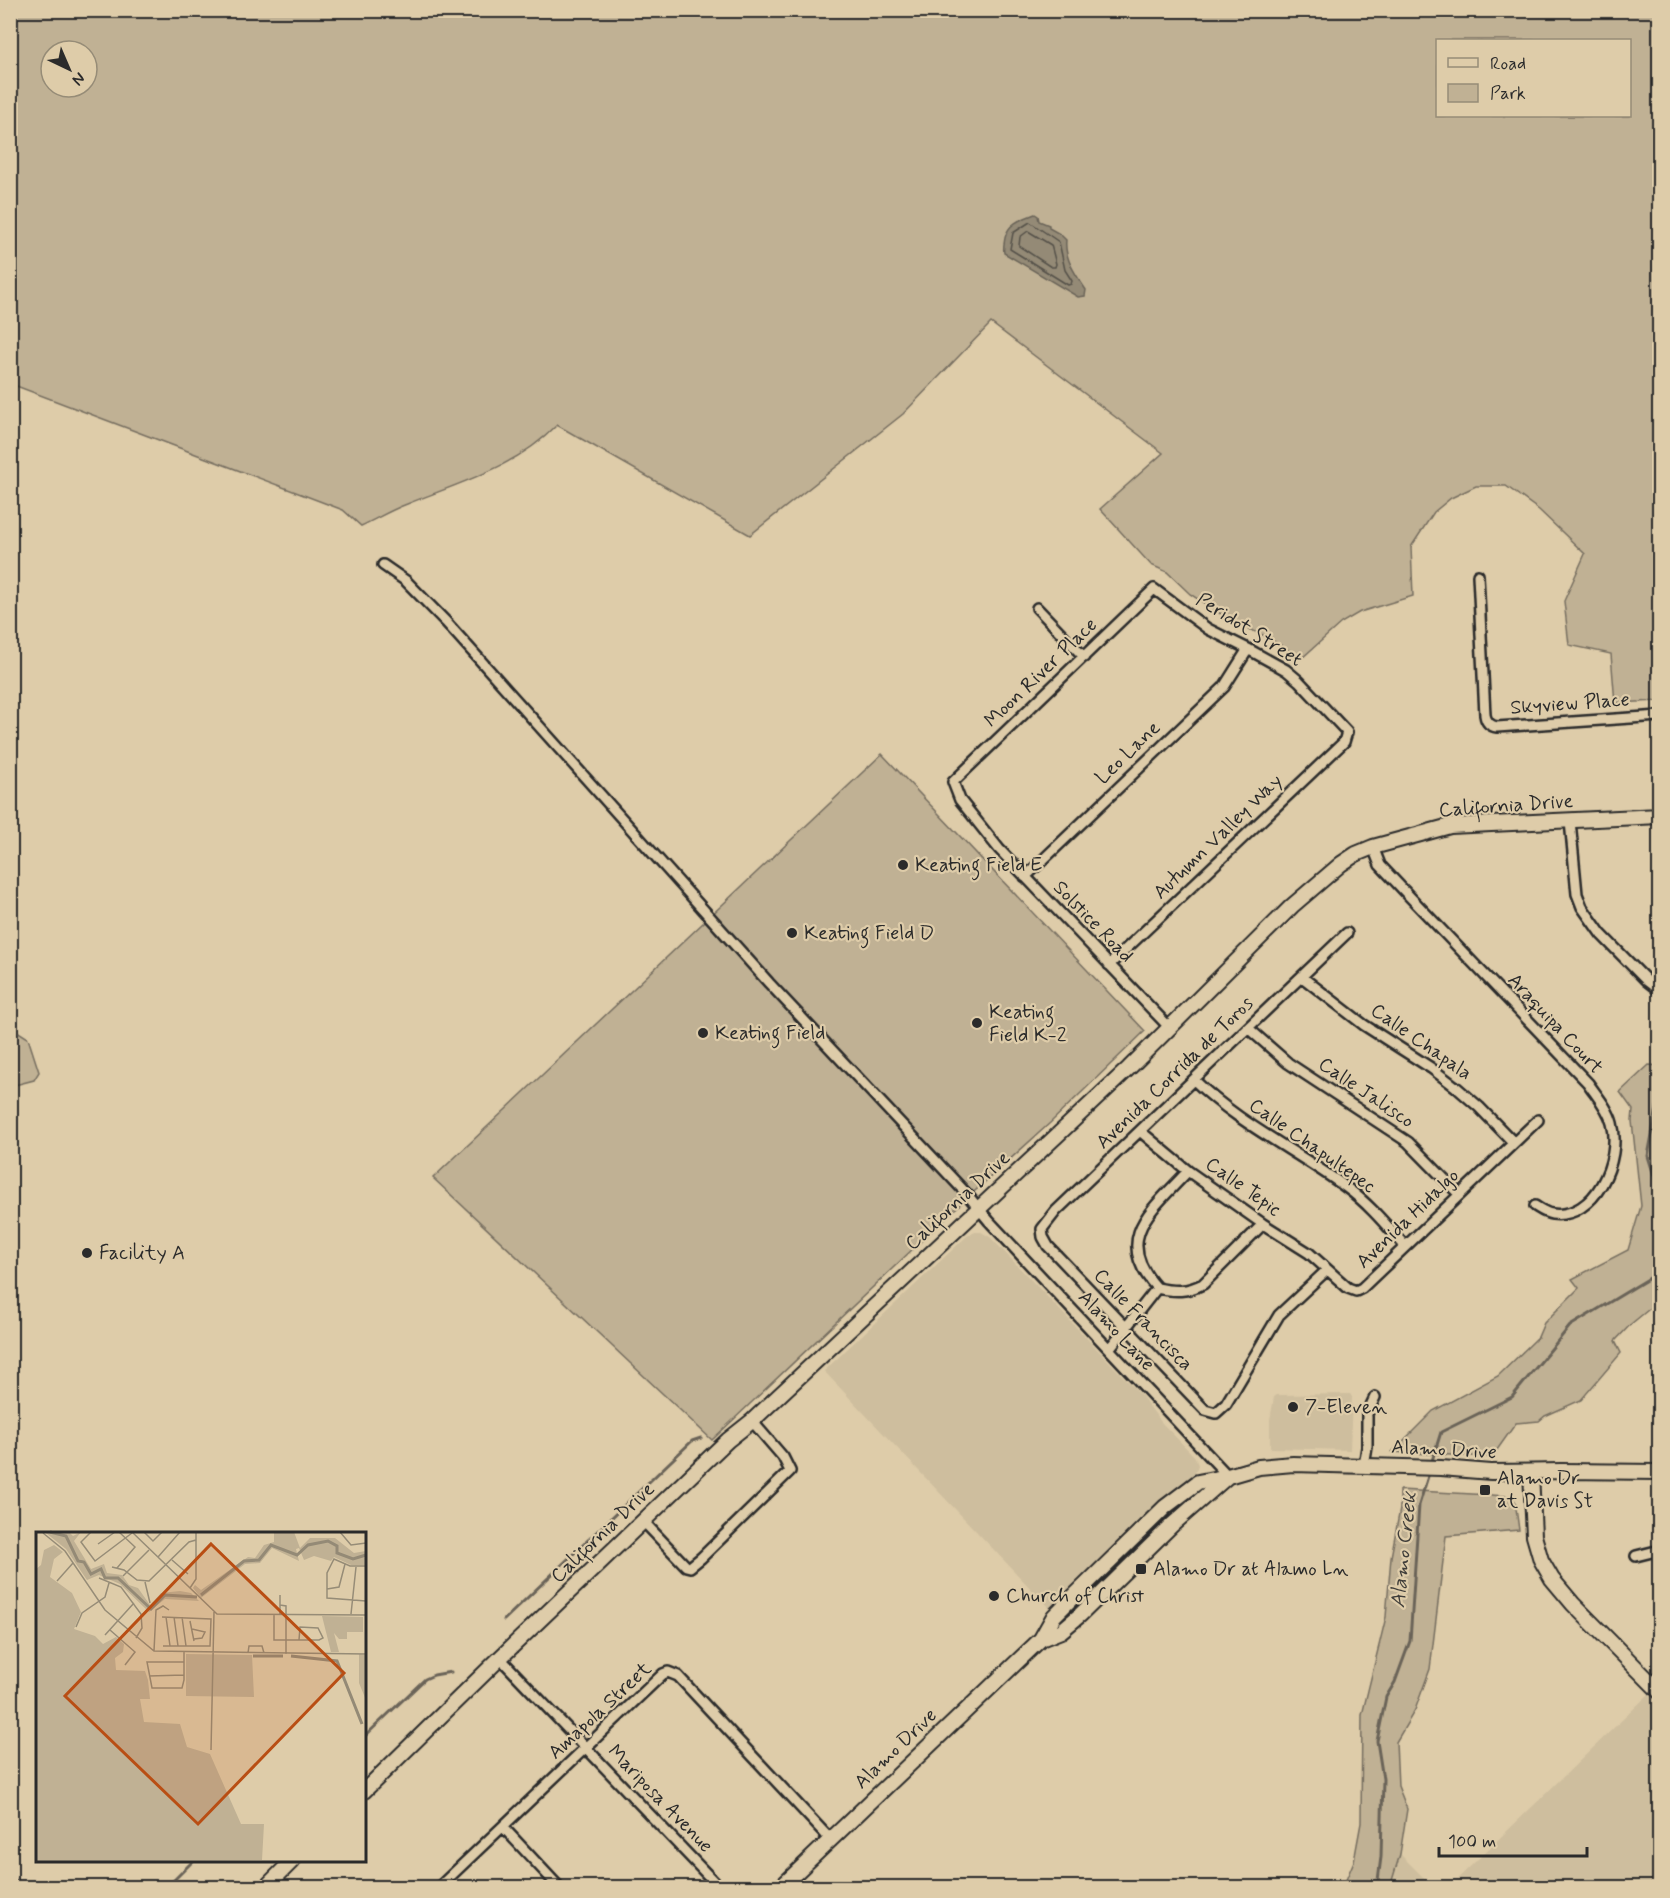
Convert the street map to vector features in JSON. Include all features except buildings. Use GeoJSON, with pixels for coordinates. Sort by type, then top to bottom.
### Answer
{"type":"FeatureCollection","features":[{"type":"Feature","properties":{"kind":"street","name":"Alamo Lane"},"geometry":{"type":"LineString","coordinates":[[383,565],[406,581],[446,622],[769,983],[1228,1476]]}},
{"type":"Feature","properties":{"kind":"street","name":"Skyview Place"},"geometry":{"type":"LineString","coordinates":[[1478,575],[1485,715],[1491,726],[1659,716]]}},
{"type":"Feature","properties":{"kind":"street","name":"Peridot Street"},"geometry":{"type":"LineString","coordinates":[[1154,589],[1208,629],[1286,670],[1347,732]]}},
{"type":"Feature","properties":{"kind":"street","name":"Moon River Place"},"geometry":{"type":"LineString","coordinates":[[953,782],[1154,589]]}},
{"type":"Feature","properties":{"kind":"street"},"geometry":{"type":"LineString","coordinates":[[1037,608],[1084,657]]}},
{"type":"Feature","properties":{"kind":"street","name":"Leo Lane"},"geometry":{"type":"LineString","coordinates":[[1024,877],[1224,687],[1248,648]]}},
{"type":"Feature","properties":{"kind":"street","name":"Autumn Valley Way"},"geometry":{"type":"LineString","coordinates":[[1109,966],[1344,742],[1347,732]]}},
{"type":"Feature","properties":{"kind":"street","name":"Solstice Road"},"geometry":{"type":"LineString","coordinates":[[953,782],[960,800],[1024,877],[1169,1027]]}},
{"type":"Feature","properties":{"kind":"street","name":"California Drive"},"geometry":{"type":"LineString","coordinates":[[366,1789],[728,1440],[752,1421],[979,1209],[1129,1068],[1320,882],[1348,859],[1373,847],[1450,826],[1659,816]]}},
{"type":"Feature","properties":{"kind":"street"},"geometry":{"type":"LineString","coordinates":[[1570,821],[1577,894],[1582,907],[1601,934],[1659,991]]}},
{"type":"Feature","properties":{"kind":"street","name":"Araquipa Court"},"geometry":{"type":"LineString","coordinates":[[1373,847],[1380,865],[1588,1083],[1605,1108],[1612,1124],[1611,1164],[1605,1181],[1593,1196],[1567,1213],[1547,1213],[1535,1206]]}},
{"type":"Feature","properties":{"kind":"street","name":"Avenida Corrida de Toros"},"geometry":{"type":"LineString","coordinates":[[1048,1246],[1042,1229],[1048,1220],[1347,933]]}},
{"type":"Feature","properties":{"kind":"street","name":"Calle Chapala"},"geometry":{"type":"LineString","coordinates":[[1302,976],[1364,1025],[1456,1087],[1514,1143]]}},
{"type":"Feature","properties":{"kind":"street","name":"Calle Jalisco"},"geometry":{"type":"LineString","coordinates":[[1248,1028],[1288,1063],[1408,1142],[1459,1194]]}},
{"type":"Feature","properties":{"kind":"street","name":"Calle Chapultepec"},"geometry":{"type":"LineString","coordinates":[[1194,1080],[1250,1125],[1348,1189],[1372,1210],[1405,1246]]}},
{"type":"Feature","properties":{"kind":"street","name":"Avenida Hidalgo"},"geometry":{"type":"LineString","coordinates":[[1327,1270],[1348,1288],[1356,1291],[1362,1288],[1538,1120]]}},
{"type":"Feature","properties":{"kind":"street","name":"Calle Tepic"},"geometry":{"type":"LineString","coordinates":[[1140,1131],[1188,1171],[1309,1253],[1327,1270]]}},
{"type":"Feature","properties":{"kind":"street"},"geometry":{"type":"LineString","coordinates":[[1188,1171],[1145,1218],[1139,1229],[1136,1243],[1141,1268],[1157,1288],[1178,1292],[1191,1290],[1203,1284],[1263,1224]]}},
{"type":"Feature","properties":{"kind":"street","name":"Calle Francisca"},"geometry":{"type":"LineString","coordinates":[[1048,1246],[1205,1410],[1216,1413],[1226,1404],[1279,1315],[1327,1270]]}},
{"type":"Feature","properties":{"kind":"street"},"geometry":{"type":"LineString","coordinates":[[1109,1349],[1157,1288]]}},
{"type":"Feature","properties":{"kind":"street"},"geometry":{"type":"LineString","coordinates":[[1364,1466],[1367,1447],[1367,1414],[1375,1397]]}},
{"type":"Feature","properties":{"kind":"street"},"geometry":{"type":"LineString","coordinates":[[643,1521],[686,1566],[690,1567],[701,1558],[790,1472],[783,1457],[752,1421]]}},
{"type":"Feature","properties":{"kind":"street","name":"Alamo Drive"},"geometry":{"type":"LineString","coordinates":[[787,1885],[830,1839],[1041,1639],[1054,1616],[1165,1507],[1198,1482],[1259,1467],[1293,1464],[1441,1468],[1491,1472],[1659,1472]]}},
{"type":"Feature","properties":{"kind":"street"},"geometry":{"type":"LineString","coordinates":[[1531,1472],[1534,1536],[1541,1560],[1552,1579],[1573,1604],[1659,1692]]}},
{"type":"Feature","properties":{"kind":"street","name":"Alamo Drive"},"geometry":{"type":"LineString","coordinates":[[1041,1639],[1062,1630],[1172,1525],[1228,1476]]}},
{"type":"Feature","properties":{"kind":"street"},"geometry":{"type":"LineString","coordinates":[[1062,1630],[1074,1608],[1127,1554],[1137,1535]]}},
{"type":"Feature","properties":{"kind":"street"},"geometry":{"type":"LineString","coordinates":[[1636,1556],[1659,1550]]}},
{"type":"Feature","properties":{"kind":"street","name":"Mariposa Avenue"},"geometry":{"type":"LineString","coordinates":[[500,1658],[720,1887]]}},
{"type":"Feature","properties":{"kind":"street","name":"Amapola Street"},"geometry":{"type":"LineString","coordinates":[[438,1887],[663,1674],[671,1672],[678,1676],[830,1839]]}},
{"type":"Feature","properties":{"kind":"street"},"geometry":{"type":"LineString","coordinates":[[503,1827],[560,1887]]}},
{"type":"Feature","properties":{"kind":"street"},"geometry":{"type":"LineString","coordinates":[[266,1887],[291,1862]]}},
{"type":"Feature","properties":{"kind":"shaded area"},"geometry":{"type":"Polygon","coordinates":[[[981,1232],[990,1237],[1141,1395],[1161,1422],[1195,1457],[1198,1465],[1194,1476],[1168,1496],[1052,1611],[824,1371],[967,1236],[981,1232]]]}},
{"type":"Feature","properties":{"kind":"shaded area"},"geometry":{"type":"Polygon","coordinates":[[[1350,1394],[1352,1397],[1350,1450],[1270,1448],[1270,1420],[1274,1397],[1277,1395],[1350,1394]]]}},
{"type":"Feature","properties":{"kind":"shaded area"},"geometry":{"type":"Polygon","coordinates":[[[1651,1692],[1659,1701],[1659,1887],[1448,1888],[1651,1692]]]}},
{"type":"Feature","properties":{"kind":"shaded area"},"geometry":{"type":"Polygon","coordinates":[[[1400,1854],[1433,1887],[1390,1887],[1400,1854]]]}},
{"type":"Feature","properties":{"kind":"green space"},"geometry":{"type":"Polygon","coordinates":[[[10,11],[1659,11],[1659,701],[1615,703],[1611,654],[1569,645],[1564,601],[1585,554],[1539,510],[1506,486],[1476,486],[1451,498],[1434,512],[1411,547],[1413,596],[1360,612],[1341,623],[1302,658],[1265,636],[1233,622],[1190,594],[1167,572],[1151,565],[1100,509],[1163,453],[991,323],[903,414],[750,535],[557,425],[541,440],[506,463],[467,481],[401,506],[361,526],[343,510],[11,384],[10,11]]]}},
{"type":"Feature","properties":{"kind":"green space"},"geometry":{"type":"Polygon","coordinates":[[[882,754],[1145,1031],[712,1440],[433,1178],[882,754]]]}},
{"type":"Feature","properties":{"kind":"green space"},"geometry":{"type":"Polygon","coordinates":[[[11,1029],[28,1038],[39,1072],[34,1080],[11,1086],[11,1029]]]}},
{"type":"Feature","properties":{"kind":"green space"},"geometry":{"type":"Polygon","coordinates":[[[1649,1065],[1660,1066],[1659,1301],[1631,1324],[1615,1341],[1621,1353],[1581,1400],[1539,1421],[1516,1423],[1492,1457],[1392,1452],[1433,1411],[1498,1376],[1538,1337],[1544,1323],[1579,1288],[1572,1279],[1628,1250],[1641,1206],[1632,1121],[1633,1110],[1620,1092],[1649,1065]]]}},
{"type":"Feature","properties":{"kind":"green space"},"geometry":{"type":"Polygon","coordinates":[[[1400,1490],[1508,1496],[1515,1501],[1519,1530],[1446,1536],[1430,1669],[1415,1710],[1396,1742],[1398,1786],[1407,1809],[1400,1854],[1390,1887],[1343,1887],[1354,1861],[1361,1823],[1362,1715],[1386,1617],[1391,1557],[1400,1509],[1400,1490]]]}},
{"type":"Feature","properties":{"kind":"water"},"geometry":{"type":"Polygon","coordinates":[[[1035,214],[1039,221],[1049,225],[1049,228],[1066,240],[1069,260],[1086,290],[1085,296],[1078,297],[1004,253],[1005,238],[1009,229],[1016,222],[1035,214]]]}},
{"type":"Feature","properties":{"kind":"waterway","name":"Alamo Creek"},"geometry":{"type":"LineString","coordinates":[[1660,1102],[1658,1102],[1648,1156],[1660,1195]]}},
{"type":"Feature","properties":{"kind":"waterway","name":"Alamo Creek"},"geometry":{"type":"LineString","coordinates":[[1431,1464],[1441,1432],[1512,1397],[1570,1326],[1653,1276],[1660,1253]]}},
{"type":"Feature","properties":{"kind":"waterway"},"geometry":{"type":"LineString","coordinates":[[504,1620],[692,1441],[701,1438]]}},
{"type":"Feature","properties":{"kind":"waterway","name":"Alamo Creek"},"geometry":{"type":"LineString","coordinates":[[1377,1888],[1381,1857],[1383,1779],[1377,1741],[1386,1697],[1395,1682],[1410,1641],[1419,1505],[1429,1473]]}},
{"type":"Feature","properties":{"kind":"waterway"},"geometry":{"type":"LineString","coordinates":[[366,1735],[425,1679],[451,1672]]}},
{"type":"Feature","properties":{"kind":"waterway"},"geometry":{"type":"LineString","coordinates":[[166,1888],[192,1862]]}},
{"type":"Feature","properties":{"kind":"waterway"},"geometry":{"type":"LineString","coordinates":[[10,1878],[31,1888]]}},
{"type":"Feature","properties":{"kind":"place","name":"Keating Field E"},"geometry":{"type":"Point","coordinates":[903,865]}},
{"type":"Feature","properties":{"kind":"place","name":"Keating Field D"},"geometry":{"type":"Point","coordinates":[792,933]}},
{"type":"Feature","properties":{"kind":"place","name":"Keating Field K-2"},"geometry":{"type":"Point","coordinates":[977,1023]}},
{"type":"Feature","properties":{"kind":"place","name":"Keating Field"},"geometry":{"type":"Point","coordinates":[703,1033]}},
{"type":"Feature","properties":{"kind":"place","name":"Facility A"},"geometry":{"type":"Point","coordinates":[87,1253]}},
{"type":"Feature","properties":{"kind":"place","name":"7-Eleven"},"geometry":{"type":"Point","coordinates":[1293,1407]}},
{"type":"Feature","properties":{"kind":"place","name":"Alamo Dr at Davis St"},"geometry":{"type":"Point","coordinates":[1485,1490]}},
{"type":"Feature","properties":{"kind":"place","name":"Alamo Dr at Alamo Ln"},"geometry":{"type":"Point","coordinates":[1141,1569]}},
{"type":"Feature","properties":{"kind":"place","name":"Church of Christ"},"geometry":{"type":"Point","coordinates":[994,1596]}}]}
